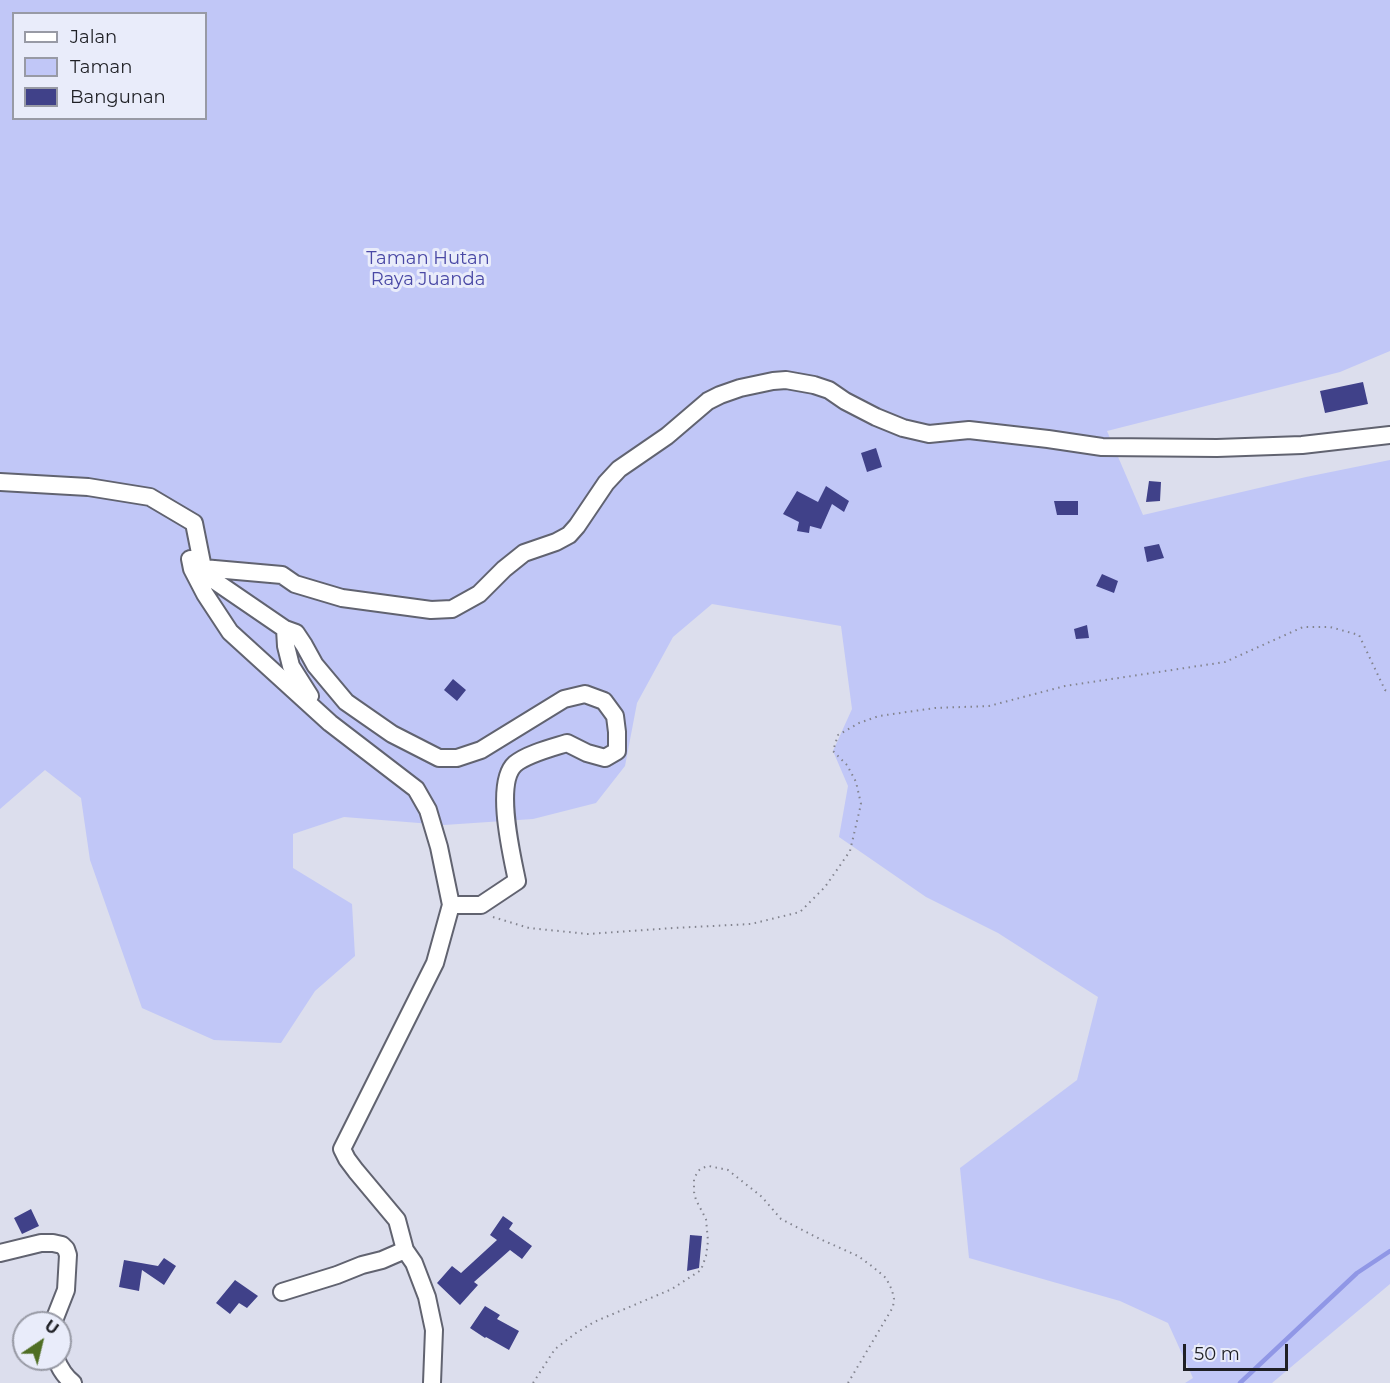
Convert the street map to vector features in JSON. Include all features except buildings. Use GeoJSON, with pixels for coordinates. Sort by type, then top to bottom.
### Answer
{"type":"FeatureCollection","features":[{"type":"Feature","properties":{"kind":"street"},"geometry":{"type":"LineString","coordinates":[[203,568],[282,575],[295,584],[342,598],[431,610],[452,609],[479,594],[524,552],[556,542],[569,535],[606,483],[620,469],[655,446],[708,401],[740,387],[773,381],[786,380],[829,390],[876,417],[910,430],[929,434],[969,430],[1102,447],[1217,448],[1302,445],[1390,435]]}},
{"type":"Feature","properties":{"kind":"street"},"geometry":{"type":"LineString","coordinates":[[0,482],[88,487],[150,497],[194,523],[203,568],[209,577],[285,629],[296,633],[315,666],[346,702],[392,734],[440,758],[457,758],[481,750],[564,699],[585,694],[604,701],[615,716],[617,751],[605,758],[587,753],[567,743],[537,753],[515,764],[509,773],[504,794],[517,881],[480,905],[451,904]]}},
{"type":"Feature","properties":{"kind":"street"},"geometry":{"type":"LineString","coordinates":[[194,523],[189,544],[192,569],[230,632],[330,723],[416,789],[428,810],[439,847],[451,904],[435,963],[342,1149],[356,1171],[397,1220],[405,1250],[414,1263],[427,1297],[434,1330],[432,1383]]}},
{"type":"Feature","properties":{"kind":"street"},"geometry":{"type":"LineString","coordinates":[[285,629],[291,666],[322,714]]}},
{"type":"Feature","properties":{"kind":"street"},"geometry":{"type":"LineString","coordinates":[[0,1253],[53,1242],[66,1249],[68,1255],[66,1290],[58,1311]]}},
{"type":"Feature","properties":{"kind":"street"},"geometry":{"type":"LineString","coordinates":[[282,1292],[382,1260],[405,1250]]}},
{"type":"Feature","properties":{"kind":"street"},"geometry":{"type":"LineString","coordinates":[[62,1371],[73,1383]]}},
{"type":"Feature","properties":{"kind":"path"},"geometry":{"type":"LineString","coordinates":[[490,916],[529,928],[588,934],[751,924],[800,912],[825,887],[850,851],[861,804],[856,782],[847,765],[833,751],[838,735],[859,723],[879,716],[935,708],[989,706],[1065,686],[1226,662],[1303,627],[1330,627],[1359,635],[1385,690],[1390,692]]}},
{"type":"Feature","properties":{"kind":"path"},"geometry":{"type":"LineString","coordinates":[[533,1383],[555,1349],[576,1333],[594,1322],[672,1289],[701,1270],[708,1241],[706,1219],[696,1200],[694,1179],[698,1171],[709,1166],[728,1170],[752,1188],[781,1219],[858,1256],[886,1278],[892,1290],[893,1307],[848,1383]]}},
{"type":"Feature","properties":{"kind":"green space","name":"Taman Hutan Raya Juanda"},"geometry":{"type":"Polygon","coordinates":[[[0,0],[1390,0],[1390,351],[1340,372],[1107,431],[1143,515],[1390,460],[1390,1284],[1272,1383],[1185,1383],[1193,1378],[1168,1323],[1120,1301],[969,1258],[960,1168],[1077,1080],[1098,997],[998,933],[926,897],[839,837],[848,786],[833,751],[852,709],[841,626],[712,604],[673,637],[637,703],[625,766],[596,803],[533,819],[444,825],[344,817],[293,834],[293,868],[352,904],[355,956],[315,991],[281,1043],[214,1040],[142,1008],[90,860],[81,798],[45,770],[0,809],[0,0]]]}},
{"type":"Feature","properties":{"kind":"waterway"},"geometry":{"type":"LineString","coordinates":[[1240,1383],[1357,1273],[1390,1251]]}}]}
